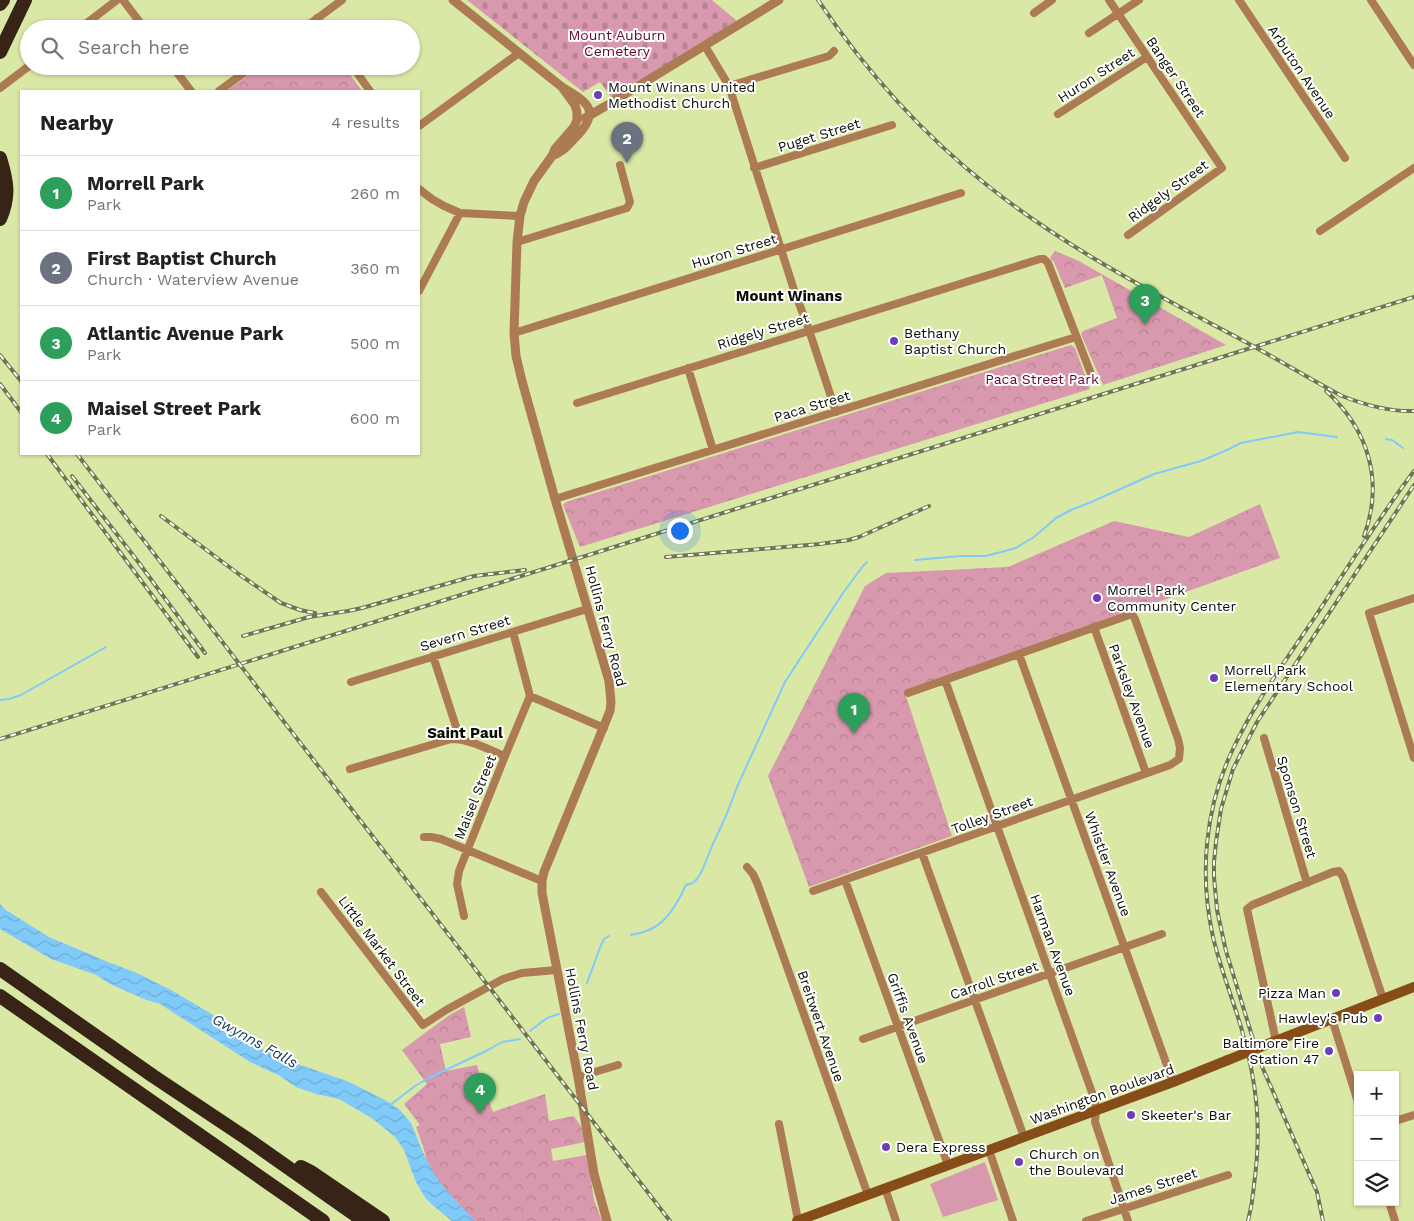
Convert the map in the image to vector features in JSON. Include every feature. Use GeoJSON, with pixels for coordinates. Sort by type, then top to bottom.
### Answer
{"type":"FeatureCollection","features":[{"type":"Feature","properties":{"kind":"highway"},"geometry":{"type":"LineString","coordinates":[[0,4],[2,0]]}},
{"type":"Feature","properties":{"kind":"highway"},"geometry":{"type":"LineString","coordinates":[[0,31],[20,0]]}},
{"type":"Feature","properties":{"kind":"highway"},"geometry":{"type":"LineString","coordinates":[[0,52],[25,0]]}},
{"type":"Feature","properties":{"kind":"highway"},"geometry":{"type":"LineString","coordinates":[[0,158],[6,180],[7,195],[0,219]]}},
{"type":"Feature","properties":{"kind":"highway"},"geometry":{"type":"LineString","coordinates":[[0,969],[364,1221]]}},
{"type":"Feature","properties":{"kind":"highway"},"geometry":{"type":"LineString","coordinates":[[0,996],[323,1221]]}},
{"type":"Feature","properties":{"kind":"highway"},"geometry":{"type":"LineString","coordinates":[[246,1138],[311,1172],[383,1221]]}},
{"type":"Feature","properties":{"kind":"main road","name":"Washington Boulevard"},"geometry":{"type":"LineString","coordinates":[[798,1221],[1173,1082],[1414,987]]}},
{"type":"Feature","properties":{"kind":"street"},"geometry":{"type":"LineString","coordinates":[[90,20],[117,0]]}},
{"type":"Feature","properties":{"kind":"street"},"geometry":{"type":"LineString","coordinates":[[123,0],[138,20]]}},
{"type":"Feature","properties":{"kind":"street"},"geometry":{"type":"LineString","coordinates":[[314,20],[342,0]]}},
{"type":"Feature","properties":{"kind":"street"},"geometry":{"type":"LineString","coordinates":[[453,0],[562,87],[584,101],[589,109],[590,116]]}},
{"type":"Feature","properties":{"kind":"street","name":"Hollins Ferry Road"},"geometry":{"type":"LineString","coordinates":[[606,1221],[594,1174],[578,1077],[542,893],[542,881],[544,872],[610,712],[611,692],[516,356],[514,333],[517,242],[520,216],[530,186],[577,120],[590,116],[779,0]]}},
{"type":"Feature","properties":{"kind":"street"},"geometry":{"type":"LineString","coordinates":[[1034,13],[1052,0]]}},
{"type":"Feature","properties":{"kind":"street","name":"Banger Street"},"geometry":{"type":"LineString","coordinates":[[1109,0],[1222,168]]}},
{"type":"Feature","properties":{"kind":"street"},"geometry":{"type":"LineString","coordinates":[[1089,33],[1139,0]]}},
{"type":"Feature","properties":{"kind":"street","name":"Arbuton Avenue"},"geometry":{"type":"LineString","coordinates":[[1239,0],[1345,158]]}},
{"type":"Feature","properties":{"kind":"street"},"geometry":{"type":"LineString","coordinates":[[1371,0],[1414,65]]}},
{"type":"Feature","properties":{"kind":"street"},"geometry":{"type":"LineString","coordinates":[[705,46],[729,86],[794,290],[836,412]]}},
{"type":"Feature","properties":{"kind":"street"},"geometry":{"type":"LineString","coordinates":[[729,86],[828,56],[834,51]]}},
{"type":"Feature","properties":{"kind":"street"},"geometry":{"type":"LineString","coordinates":[[420,125],[519,53]]}},
{"type":"Feature","properties":{"kind":"street","name":"Huron Street"},"geometry":{"type":"LineString","coordinates":[[1058,114],[1147,57]]}},
{"type":"Feature","properties":{"kind":"street"},"geometry":{"type":"LineString","coordinates":[[0,88],[20,73]]}},
{"type":"Feature","properties":{"kind":"street"},"geometry":{"type":"LineString","coordinates":[[179,75],[190,90]]}},
{"type":"Feature","properties":{"kind":"street"},"geometry":{"type":"LineString","coordinates":[[220,90],[241,75]]}},
{"type":"Feature","properties":{"kind":"street"},"geometry":{"type":"LineString","coordinates":[[358,75],[369,90]]}},
{"type":"Feature","properties":{"kind":"street"},"geometry":{"type":"LineString","coordinates":[[562,87],[575,104],[577,120]]}},
{"type":"Feature","properties":{"kind":"street","name":"Hollins Ferry Road"},"geometry":{"type":"LineString","coordinates":[[552,156],[561,152],[583,130],[590,116]]}},
{"type":"Feature","properties":{"kind":"street","name":"Puget Street"},"geometry":{"type":"LineString","coordinates":[[754,168],[892,125]]}},
{"type":"Feature","properties":{"kind":"street"},"geometry":{"type":"LineString","coordinates":[[517,242],[623,209],[629,205],[630,202],[620,165]]}},
{"type":"Feature","properties":{"kind":"street","name":"Ridgely Street"},"geometry":{"type":"LineString","coordinates":[[1128,235],[1222,168]]}},
{"type":"Feature","properties":{"kind":"street"},"geometry":{"type":"LineString","coordinates":[[1320,231],[1414,168]]}},
{"type":"Feature","properties":{"kind":"street"},"geometry":{"type":"LineString","coordinates":[[420,190],[444,206],[460,213],[520,216]]}},
{"type":"Feature","properties":{"kind":"street","name":"Huron Street"},"geometry":{"type":"LineString","coordinates":[[514,333],[961,193]]}},
{"type":"Feature","properties":{"kind":"street"},"geometry":{"type":"LineString","coordinates":[[420,289],[460,213]]}},
{"type":"Feature","properties":{"kind":"street","name":"Ridgely Street"},"geometry":{"type":"LineString","coordinates":[[577,403],[1036,259],[1044,259],[1048,264],[1076,337]]}},
{"type":"Feature","properties":{"kind":"street"},"geometry":{"type":"LineString","coordinates":[[1076,337],[1090,374]]}},
{"type":"Feature","properties":{"kind":"street","name":"Paca Street"},"geometry":{"type":"LineString","coordinates":[[555,499],[1076,337]]}},
{"type":"Feature","properties":{"kind":"street"},"geometry":{"type":"LineString","coordinates":[[688,368],[713,450]]}},
{"type":"Feature","properties":{"kind":"street"},"geometry":{"type":"LineString","coordinates":[[1414,598],[1369,613],[1414,758]]}},
{"type":"Feature","properties":{"kind":"street","name":"Severn Street"},"geometry":{"type":"LineString","coordinates":[[351,682],[588,609]]}},
{"type":"Feature","properties":{"kind":"street","name":"Tolley Street"},"geometry":{"type":"LineString","coordinates":[[813,891],[1146,774],[1170,765],[1179,759],[1180,748],[1178,739],[1132,614],[1094,627]]}},
{"type":"Feature","properties":{"kind":"street"},"geometry":{"type":"LineString","coordinates":[[908,693],[1094,627]]}},
{"type":"Feature","properties":{"kind":"street","name":"Parksley Avenue"},"geometry":{"type":"LineString","coordinates":[[1094,627],[1146,774]]}},
{"type":"Feature","properties":{"kind":"street"},"geometry":{"type":"LineString","coordinates":[[513,632],[530,696],[604,728]]}},
{"type":"Feature","properties":{"kind":"street","name":"Whistler Avenue"},"geometry":{"type":"LineString","coordinates":[[1019,654],[1173,1082]]}},
{"type":"Feature","properties":{"kind":"street"},"geometry":{"type":"LineString","coordinates":[[434,656],[460,739]]}},
{"type":"Feature","properties":{"kind":"street","name":"Harman Avenue"},"geometry":{"type":"LineString","coordinates":[[945,680],[1095,1101],[1095,1122],[1128,1221]]}},
{"type":"Feature","properties":{"kind":"street","name":"Maisel Street"},"geometry":{"type":"LineString","coordinates":[[464,916],[457,877],[530,696]]}},
{"type":"Feature","properties":{"kind":"street","name":"Sponson Street"},"geometry":{"type":"LineString","coordinates":[[1264,738],[1307,883]]}},
{"type":"Feature","properties":{"kind":"street"},"geometry":{"type":"LineString","coordinates":[[350,769],[442,741],[460,739],[505,756]]}},
{"type":"Feature","properties":{"kind":"street"},"geometry":{"type":"LineString","coordinates":[[424,837],[441,839],[542,881]]}},
{"type":"Feature","properties":{"kind":"street"},"geometry":{"type":"LineString","coordinates":[[922,853],[1024,1137]]}},
{"type":"Feature","properties":{"kind":"street","name":"Breitwert Avenue"},"geometry":{"type":"LineString","coordinates":[[747,867],[758,885],[868,1195]]}},
{"type":"Feature","properties":{"kind":"street"},"geometry":{"type":"LineString","coordinates":[[1274,1042],[1246,909],[1333,872],[1339,872],[1343,877],[1383,999]]}},
{"type":"Feature","properties":{"kind":"street","name":"Griffis Avenue"},"geometry":{"type":"LineString","coordinates":[[845,880],[948,1165]]}},
{"type":"Feature","properties":{"kind":"street","name":"Little Market Street"},"geometry":{"type":"LineString","coordinates":[[321,892],[422,1025],[489,986],[512,975],[557,970]]}},
{"type":"Feature","properties":{"kind":"street","name":"Carroll Street"},"geometry":{"type":"LineString","coordinates":[[863,1039],[1162,934]]}},
{"type":"Feature","properties":{"kind":"street"},"geometry":{"type":"LineString","coordinates":[[1332,1020],[1354,1089]]}},
{"type":"Feature","properties":{"kind":"street"},"geometry":{"type":"LineString","coordinates":[[578,1077],[618,1065]]}},
{"type":"Feature","properties":{"kind":"street"},"geometry":{"type":"LineString","coordinates":[[1399,1120],[1414,1115]]}},
{"type":"Feature","properties":{"kind":"street"},"geometry":{"type":"LineString","coordinates":[[779,1124],[798,1221]]}},
{"type":"Feature","properties":{"kind":"street"},"geometry":{"type":"LineString","coordinates":[[989,1150],[1013,1221]]}},
{"type":"Feature","properties":{"kind":"street","name":"James Street"},"geometry":{"type":"LineString","coordinates":[[1086,1221],[1228,1175]]}},
{"type":"Feature","properties":{"kind":"street"},"geometry":{"type":"LineString","coordinates":[[885,1188],[896,1221]]}},
{"type":"Feature","properties":{"kind":"street"},"geometry":{"type":"LineString","coordinates":[[1390,1206],[1395,1221]]}},
{"type":"Feature","properties":{"kind":"green space","name":"Mount Auburn Cemetery"},"geometry":{"type":"Polygon","coordinates":[[[467,0],[712,0],[737,21],[612,98],[600,82],[583,92],[467,0]]]}},
{"type":"Feature","properties":{"kind":"green space"},"geometry":{"type":"Polygon","coordinates":[[[248,75],[350,75],[361,90],[227,90],[248,75]]]}},
{"type":"Feature","properties":{"kind":"green space"},"geometry":{"type":"Polygon","coordinates":[[[1055,251],[1077,260],[1226,345],[1103,385],[1081,334],[1083,331],[1117,318],[1102,275],[1065,288],[1054,262],[1050,258],[1055,251]]]}},
{"type":"Feature","properties":{"kind":"green space","name":"Paca Street Park"},"geometry":{"type":"Polygon","coordinates":[[[1071,345],[1075,348],[1090,389],[580,547],[563,505],[566,502],[1071,345]]]}},
{"type":"Feature","properties":{"kind":"green space"},"geometry":{"type":"Polygon","coordinates":[[[1260,504],[1280,558],[905,693],[952,836],[809,887],[768,776],[865,586],[886,573],[1008,567],[1114,521],[1189,537],[1260,504]]]}},
{"type":"Feature","properties":{"kind":"green space"},"geometry":{"type":"Polygon","coordinates":[[[464,1007],[471,1037],[440,1044],[446,1071],[477,1065],[493,1112],[545,1094],[549,1121],[574,1116],[582,1128],[585,1142],[551,1149],[553,1161],[587,1155],[594,1200],[602,1221],[465,1221],[428,1166],[416,1127],[420,1125],[404,1104],[427,1084],[402,1050],[448,1016],[464,1007]]]}},
{"type":"Feature","properties":{"kind":"green space"},"geometry":{"type":"Polygon","coordinates":[[[985,1162],[998,1200],[943,1217],[930,1184],[985,1162]]]}},
{"type":"Feature","properties":{"kind":"water","name":"Gwynns Falls"},"geometry":{"type":"Polygon","coordinates":[[[0,904],[6,910],[49,937],[137,973],[171,990],[233,1028],[246,1042],[303,1066],[347,1081],[387,1101],[400,1110],[411,1123],[425,1157],[436,1177],[475,1221],[452,1221],[426,1199],[416,1182],[404,1150],[395,1137],[373,1119],[339,1099],[296,1087],[280,1076],[250,1062],[160,1004],[110,984],[96,975],[51,959],[0,929],[0,904]]]}},
{"type":"Feature","properties":{"kind":"waterway"},"geometry":{"type":"LineString","coordinates":[[915,560],[986,556],[1016,548],[1034,537],[1056,518],[1073,509],[1154,474],[1201,461],[1241,443],[1298,432],[1337,437]]}},
{"type":"Feature","properties":{"kind":"waterway"},"geometry":{"type":"LineString","coordinates":[[1386,439],[1392,440],[1403,448]]}},
{"type":"Feature","properties":{"kind":"waterway"},"geometry":{"type":"LineString","coordinates":[[631,935],[646,931],[663,921],[673,909],[686,885],[693,883],[697,879],[785,682],[843,593],[867,562]]}},
{"type":"Feature","properties":{"kind":"waterway"},"geometry":{"type":"LineString","coordinates":[[0,700],[21,695],[106,647]]}},
{"type":"Feature","properties":{"kind":"waterway"},"geometry":{"type":"LineString","coordinates":[[587,983],[601,945],[604,939],[609,936]]}},
{"type":"Feature","properties":{"kind":"waterway"},"geometry":{"type":"LineString","coordinates":[[574,1012],[578,1009],[581,1002]]}},
{"type":"Feature","properties":{"kind":"waterway"},"geometry":{"type":"LineString","coordinates":[[530,1031],[547,1018],[559,1014]]}},
{"type":"Feature","properties":{"kind":"waterway"},"geometry":{"type":"LineString","coordinates":[[389,1106],[429,1078],[502,1042],[520,1039]]}},
{"type":"Feature","properties":{"kind":"railway"},"geometry":{"type":"LineString","coordinates":[[818,0],[875,76],[918,123],[964,166],[1017,208],[1110,268],[1342,396],[1377,407],[1414,411]]}},
{"type":"Feature","properties":{"kind":"railway"},"geometry":{"type":"LineString","coordinates":[[0,739],[1414,297]]}},
{"type":"Feature","properties":{"kind":"railway"},"geometry":{"type":"LineString","coordinates":[[0,355],[20,380]]}},
{"type":"Feature","properties":{"kind":"railway"},"geometry":{"type":"LineString","coordinates":[[0,384],[20,411]]}},
{"type":"Feature","properties":{"kind":"railway"},"geometry":{"type":"LineString","coordinates":[[1326,391],[1341,406],[1353,423],[1369,458],[1373,496],[1364,536]]}},
{"type":"Feature","properties":{"kind":"railway"},"geometry":{"type":"LineString","coordinates":[[48,455],[198,657]]}},
{"type":"Feature","properties":{"kind":"railway"},"geometry":{"type":"LineString","coordinates":[[78,455],[670,1221]]}},
{"type":"Feature","properties":{"kind":"railway"},"geometry":{"type":"LineString","coordinates":[[1248,1221],[1256,1164],[1258,1124],[1251,1067],[1241,1027],[1216,948],[1209,913],[1206,889],[1207,841],[1216,794],[1233,749],[1271,682],[1363,543],[1414,471]]}},
{"type":"Feature","properties":{"kind":"railway"},"geometry":{"type":"LineString","coordinates":[[72,476],[205,653]]}},
{"type":"Feature","properties":{"kind":"railway"},"geometry":{"type":"LineString","coordinates":[[1323,1221],[1317,1192],[1260,1062],[1226,951],[1217,910],[1214,877],[1216,842],[1221,809],[1233,769],[1257,722],[1414,485]]}},
{"type":"Feature","properties":{"kind":"railway"},"geometry":{"type":"LineString","coordinates":[[666,557],[849,540],[929,506]]}},
{"type":"Feature","properties":{"kind":"railway"},"geometry":{"type":"LineString","coordinates":[[161,516],[281,603],[315,613]]}},
{"type":"Feature","properties":{"kind":"railway"},"geometry":{"type":"LineString","coordinates":[[243,636],[309,617],[362,608],[474,576],[525,570]]}},
{"type":"Feature","properties":{"kind":"place","name":"Mount Winans United Methodist Church"},"geometry":{"type":"Point","coordinates":[598,95]}},
{"type":"Feature","properties":{"kind":"place","name":"First Baptist Church"},"geometry":{"type":"Point","coordinates":[627,163]}},
{"type":"Feature","properties":{"kind":"place","name":"Atlantic Avenue Park"},"geometry":{"type":"Point","coordinates":[1145,325]}},
{"type":"Feature","properties":{"kind":"place","name":"Bethany Baptist Church"},"geometry":{"type":"Point","coordinates":[894,341]}},
{"type":"Feature","properties":{"kind":"place","name":"Morrel Park Community Center"},"geometry":{"type":"Point","coordinates":[1097,598]}},
{"type":"Feature","properties":{"kind":"place","name":"Morrell Park Elementary School"},"geometry":{"type":"Point","coordinates":[1214,678]}},
{"type":"Feature","properties":{"kind":"place","name":"Morrell Park"},"geometry":{"type":"Point","coordinates":[854,734]}},
{"type":"Feature","properties":{"kind":"place","name":"Pizza Man"},"geometry":{"type":"Point","coordinates":[1336,993]}},
{"type":"Feature","properties":{"kind":"place","name":"Hawley's Pub"},"geometry":{"type":"Point","coordinates":[1378,1018]}},
{"type":"Feature","properties":{"kind":"place","name":"Baltimore Fire Station 47"},"geometry":{"type":"Point","coordinates":[1329,1051]}},
{"type":"Feature","properties":{"kind":"place","name":"Maisel Street Park"},"geometry":{"type":"Point","coordinates":[480,1114]}},
{"type":"Feature","properties":{"kind":"place","name":"Skeeter's Bar"},"geometry":{"type":"Point","coordinates":[1131,1115]}},
{"type":"Feature","properties":{"kind":"place","name":"Dera Express"},"geometry":{"type":"Point","coordinates":[886,1147]}},
{"type":"Feature","properties":{"kind":"place","name":"Church on the Boulevard"},"geometry":{"type":"Point","coordinates":[1019,1162]}},
{"type":"Feature","properties":{"kind":"district","name":"Mount Winans"},"geometry":{"type":"Point","coordinates":[789,296]}},
{"type":"Feature","properties":{"kind":"district","name":"Saint Paul"},"geometry":{"type":"Point","coordinates":[465,733]}}]}
